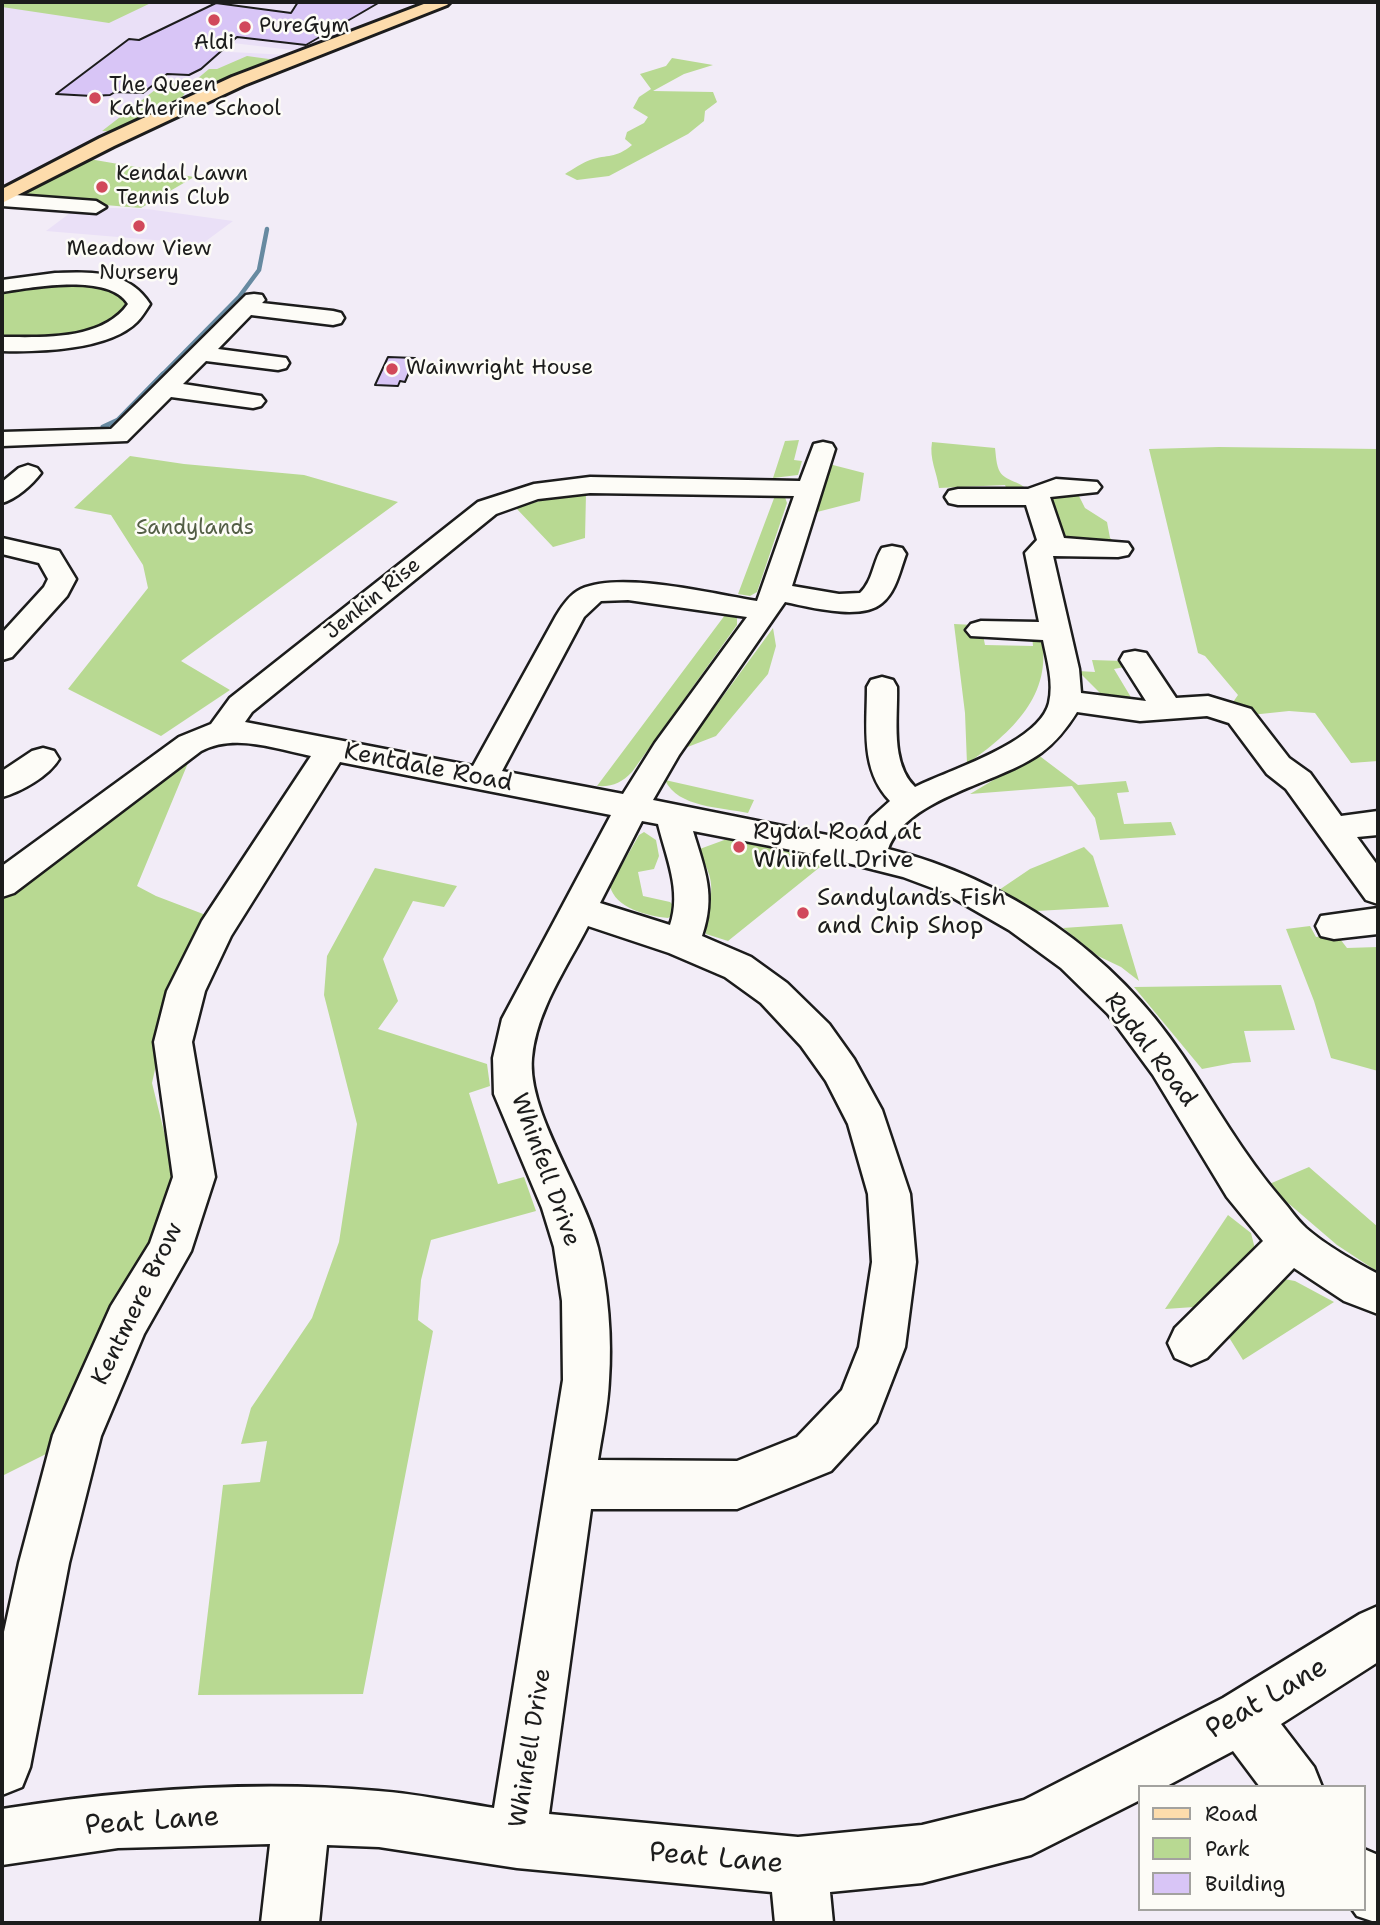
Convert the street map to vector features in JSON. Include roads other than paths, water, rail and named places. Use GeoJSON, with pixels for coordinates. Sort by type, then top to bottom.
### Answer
{"type":"FeatureCollection","features":[{"type":"Feature","properties":{"kind":"main road"},"geometry":{"type":"LineString","coordinates":[[2,198],[107,142],[238,81],[442,2]]}},
{"type":"Feature","properties":{"kind":"street"},"geometry":{"type":"LineString","coordinates":[[2,198],[96,206]]}},
{"type":"Feature","properties":{"kind":"street"},"geometry":{"type":"LineString","coordinates":[[2,286],[50,279],[95,280],[134,293],[139,304],[131,317],[96,334],[37,344],[2,344]]}},
{"type":"Feature","properties":{"kind":"street"},"geometry":{"type":"LineString","coordinates":[[2,439],[118,436],[250,304],[333,318]]}},
{"type":"Feature","properties":{"kind":"street"},"geometry":{"type":"LineString","coordinates":[[201,354],[278,363]]}},
{"type":"Feature","properties":{"kind":"street"},"geometry":{"type":"LineString","coordinates":[[166,389],[253,401]]}},
{"type":"Feature","properties":{"kind":"street","name":"Whinfell Drive"},"geometry":{"type":"LineString","coordinates":[[517,1840],[586,1380],[584,1301],[576,1247],[563,1208],[514,1094],[512,1058],[520,1019],[632,807],[666,750],[771,602],[823,449]]}},
{"type":"Feature","properties":{"kind":"street"},"geometry":{"type":"LineString","coordinates":[[2,495],[28,473]]}},
{"type":"Feature","properties":{"kind":"street","name":"Jenkin Rise"},"geometry":{"type":"LineString","coordinates":[[2,884],[190,744],[203,736],[223,730],[241,705],[487,508],[534,492],[590,485],[809,489]]}},
{"type":"Feature","properties":{"kind":"street"},"geometry":{"type":"LineString","coordinates":[[1050,546],[1049,531],[1037,497],[1040,490],[1049,487],[1090,490]]}},
{"type":"Feature","properties":{"kind":"street"},"geometry":{"type":"LineString","coordinates":[[958,497],[1037,497]]}},
{"type":"Feature","properties":{"kind":"street"},"geometry":{"type":"LineString","coordinates":[[2,546],[49,557],[62,579],[57,590],[2,651]]}},
{"type":"Feature","properties":{"kind":"street"},"geometry":{"type":"LineString","coordinates":[[869,855],[880,829],[888,819],[913,803],[974,774],[1037,739],[1056,719],[1065,701],[1066,687],[1039,553],[1050,546],[1118,550]]}},
{"type":"Feature","properties":{"kind":"street"},"geometry":{"type":"LineString","coordinates":[[482,779],[570,616],[579,604],[593,594],[620,591],[771,602],[856,604],[869,601],[877,593],[892,554]]}},
{"type":"Feature","properties":{"kind":"street"},"geometry":{"type":"LineString","coordinates":[[981,630],[1055,631]]}},
{"type":"Feature","properties":{"kind":"street"},"geometry":{"type":"LineString","coordinates":[[1135,660],[1167,709]]}},
{"type":"Feature","properties":{"kind":"street"},"geometry":{"type":"LineString","coordinates":[[882,687],[889,777],[899,792],[913,803]]}},
{"type":"Feature","properties":{"kind":"street"},"geometry":{"type":"LineString","coordinates":[[1065,701],[1140,711],[1208,706],[1240,716],[1278,766],[1298,781],[1335,828],[1378,891]]}},
{"type":"Feature","properties":{"kind":"street","name":"Kentdale Road"},"geometry":{"type":"LineString","coordinates":[[223,730],[632,807]]}},
{"type":"Feature","properties":{"kind":"street","name":"Kentmere Brow"},"geometry":{"type":"LineString","coordinates":[[2,1767],[44,1563],[77,1435],[127,1321],[169,1251],[194,1177],[173,1042],[186,991],[215,931],[332,750]]}},
{"type":"Feature","properties":{"kind":"street"},"geometry":{"type":"LineString","coordinates":[[2,786],[43,759]]}},
{"type":"Feature","properties":{"kind":"street","name":"Rydal Road"},"geometry":{"type":"LineString","coordinates":[[632,807],[869,855],[956,883],[1022,921],[1074,958],[1121,1004],[1167,1064],[1242,1184],[1290,1242],[1360,1287],[1378,1294]]}},
{"type":"Feature","properties":{"kind":"street"},"geometry":{"type":"LineString","coordinates":[[672,814],[679,848],[689,872],[692,909],[682,943]]}},
{"type":"Feature","properties":{"kind":"street"},"geometry":{"type":"LineString","coordinates":[[1335,828],[1378,823]]}},
{"type":"Feature","properties":{"kind":"street"},"geometry":{"type":"LineString","coordinates":[[571,1484],[737,1485],[814,1454],[859,1406],[883,1348],[894,1262],[889,1194],[868,1122],[840,1070],[815,1035],[774,993],[738,967],[682,943],[578,909]]}},
{"type":"Feature","properties":{"kind":"street"},"geometry":{"type":"LineString","coordinates":[[1334,926],[1378,921]]}},
{"type":"Feature","properties":{"kind":"street"},"geometry":{"type":"LineString","coordinates":[[1191,1343],[1290,1242]]}},
{"type":"Feature","properties":{"kind":"street","name":"Peat Lane"},"geometry":{"type":"LineString","coordinates":[[2,1837],[118,1820],[301,1815],[379,1819],[517,1840],[798,1866],[922,1854],[1031,1826],[1242,1717],[1378,1632]]}},
{"type":"Feature","properties":{"kind":"street"},"geometry":{"type":"LineString","coordinates":[[1242,1717],[1293,1785]]}},
{"type":"Feature","properties":{"kind":"street"},"geometry":{"type":"LineString","coordinates":[[290,1923],[301,1815]]}},
{"type":"Feature","properties":{"kind":"street"},"geometry":{"type":"LineString","coordinates":[[798,1866],[804,1923]]}},
{"type":"Feature","properties":{"kind":"street"},"geometry":{"type":"LineString","coordinates":[[1366,1880],[1378,1895]]}},
{"type":"Feature","properties":{"kind":"waterway"},"geometry":{"type":"LineString","coordinates":[[161,376],[239,297],[259,270],[267,229]]}},
{"type":"Feature","properties":{"kind":"waterway"},"geometry":{"type":"LineString","coordinates":[[103,427],[118,420],[163,374]]}},
{"type":"Feature","properties":{"kind":"place","name":"Aldi"},"geometry":{"type":"Point","coordinates":[214,20]}},
{"type":"Feature","properties":{"kind":"place","name":"PureGym"},"geometry":{"type":"Point","coordinates":[245,27]}},
{"type":"Feature","properties":{"kind":"place","name":"The Queen Katherine School"},"geometry":{"type":"Point","coordinates":[95,98]}},
{"type":"Feature","properties":{"kind":"place","name":"Kendal Lawn Tennis Club"},"geometry":{"type":"Point","coordinates":[102,187]}},
{"type":"Feature","properties":{"kind":"place","name":"Meadow View Nursery"},"geometry":{"type":"Point","coordinates":[139,226]}},
{"type":"Feature","properties":{"kind":"place","name":"Wainwright House"},"geometry":{"type":"Point","coordinates":[392,369]}},
{"type":"Feature","properties":{"kind":"place","name":"Rydal Road at Whinfell Drive"},"geometry":{"type":"Point","coordinates":[739,847]}},
{"type":"Feature","properties":{"kind":"place","name":"Sandylands Fish and Chip Shop"},"geometry":{"type":"Point","coordinates":[803,913]}},
{"type":"Feature","properties":{"kind":"park label","name":"Sandylands"},"geometry":{"type":"Point","coordinates":[195,529]}}]}
